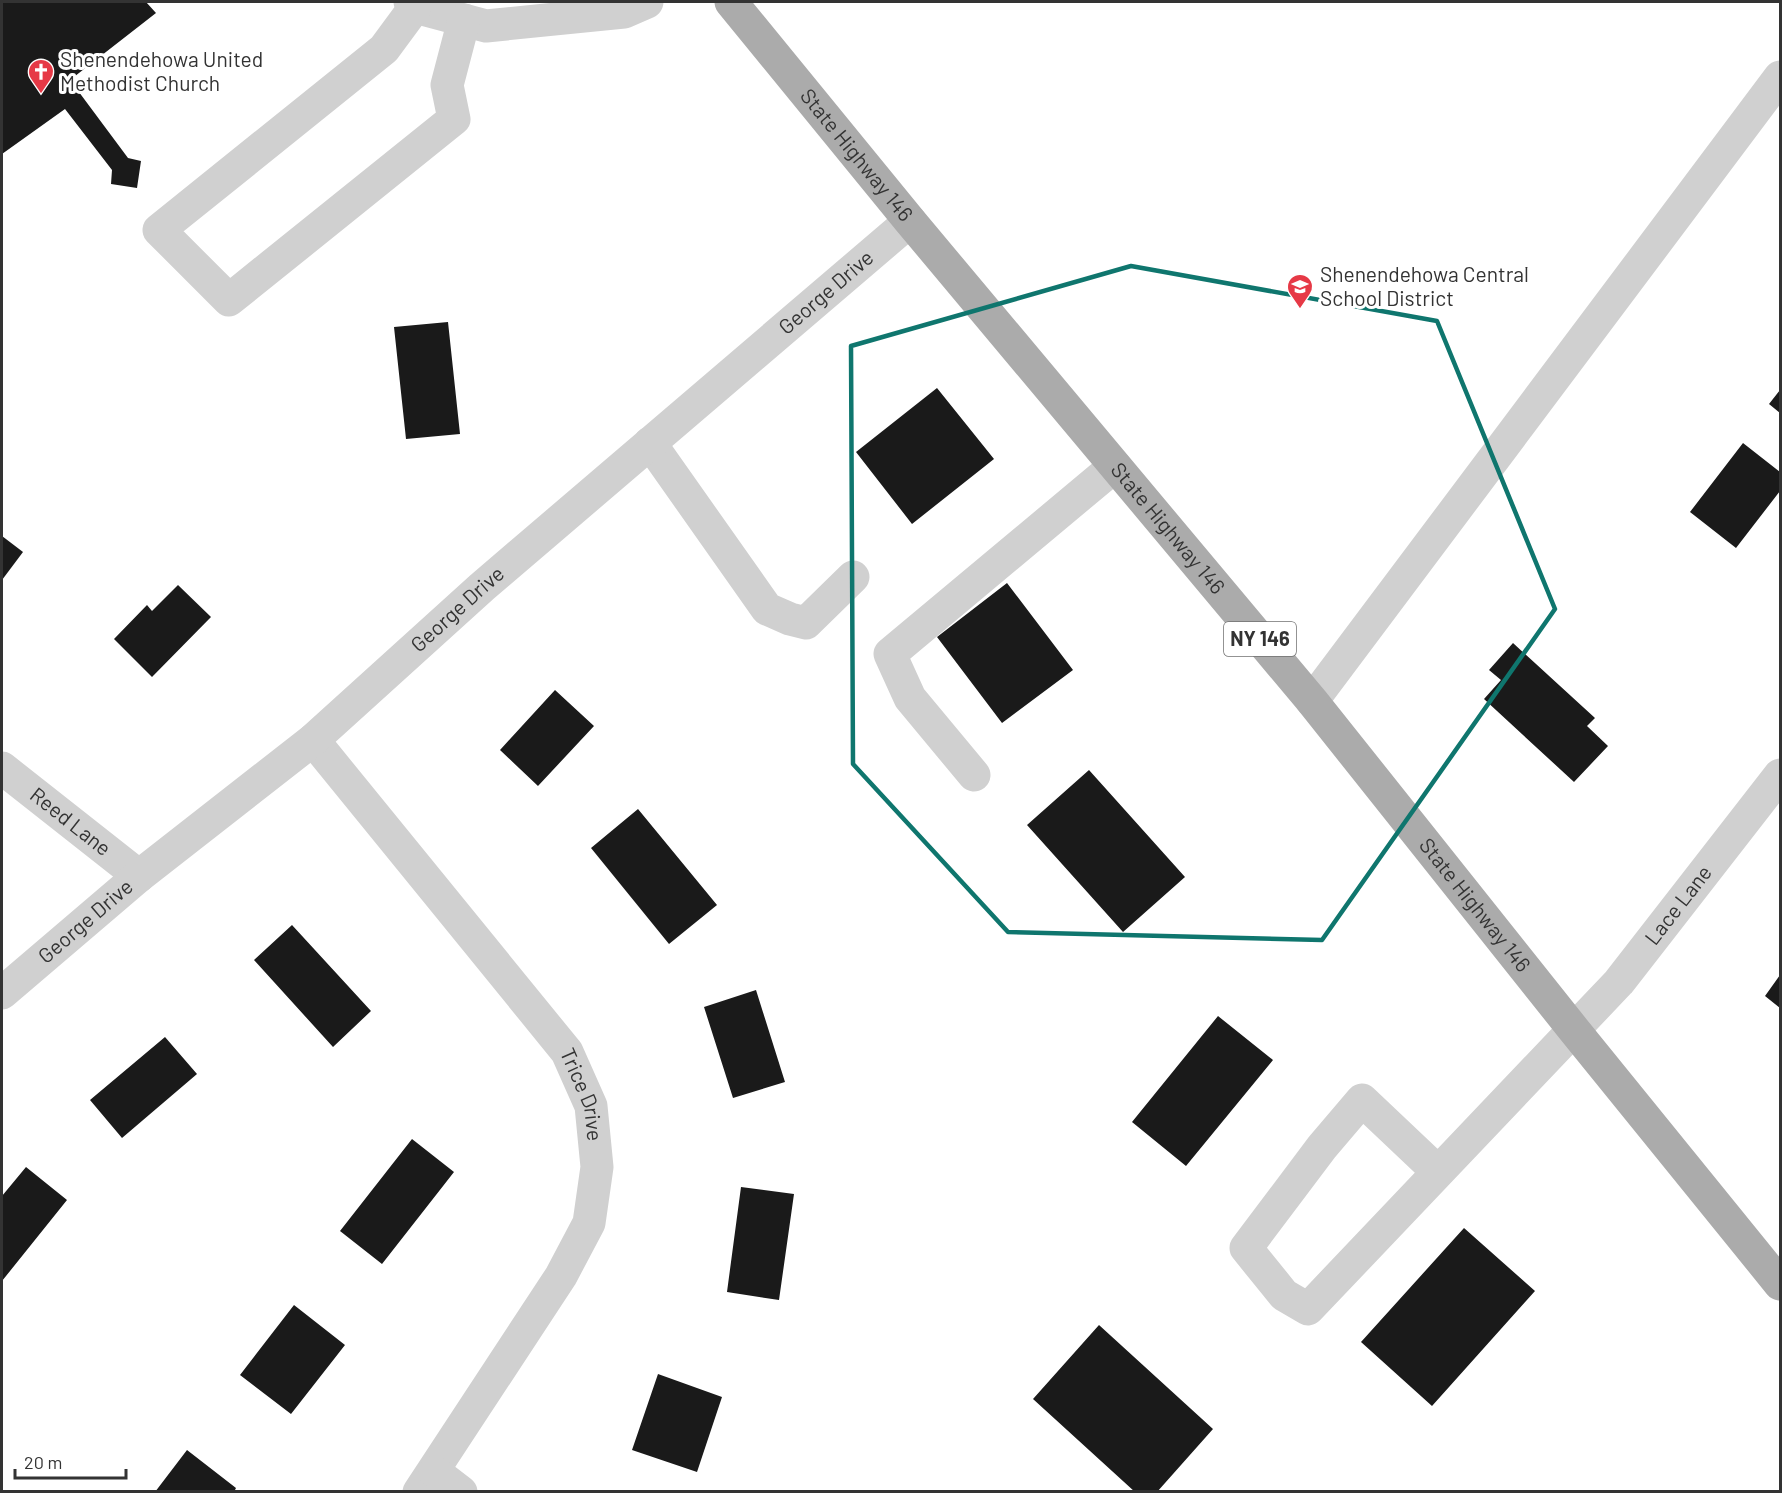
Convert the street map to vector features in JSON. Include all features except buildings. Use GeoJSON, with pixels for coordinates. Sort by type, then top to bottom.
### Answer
{"type":"FeatureCollection","features":[{"type":"Feature","properties":{"kind":"main road","name":"State Highway 146"},"geometry":{"type":"LineString","coordinates":[[731,2],[910,221],[1312,701],[1780,1284]]}},
{"type":"Feature","properties":{"kind":"street"},"geometry":{"type":"LineString","coordinates":[[464,20],[447,85],[454,119],[229,300],[159,230],[384,49],[412,4],[486,26],[624,12],[647,2]]}},
{"type":"Feature","properties":{"kind":"street"},"geometry":{"type":"LineString","coordinates":[[1312,701],[1780,76]]}},
{"type":"Feature","properties":{"kind":"street","name":"George Drive"},"geometry":{"type":"LineString","coordinates":[[2,993],[139,876],[313,740],[482,587],[910,221]]}},
{"type":"Feature","properties":{"kind":"street"},"geometry":{"type":"LineString","coordinates":[[650,443],[767,609],[806,623],[853,578]]}},
{"type":"Feature","properties":{"kind":"street"},"geometry":{"type":"LineString","coordinates":[[974,775],[910,698],[890,654],[1115,466]]}},
{"type":"Feature","properties":{"kind":"street","name":"Trice Drive"},"geometry":{"type":"LineString","coordinates":[[313,740],[567,1052],[591,1106],[597,1167],[589,1223],[561,1276],[427,1482]]}},
{"type":"Feature","properties":{"kind":"street","name":"Reed Lane"},"geometry":{"type":"LineString","coordinates":[[2,768],[139,876]]}},
{"type":"Feature","properties":{"kind":"street","name":"Lace Lane"},"geometry":{"type":"LineString","coordinates":[[1437,1171],[1362,1100],[1322,1147],[1246,1248],[1284,1295],[1308,1309],[1619,982],[1780,776]]}},
{"type":"Feature","properties":{"kind":"street"},"geometry":{"type":"LineString","coordinates":[[427,1482],[461,1491]]}},
{"type":"Feature","properties":{"kind":"highlighted area"},"geometry":{"type":"Polygon","coordinates":[[[1131,266],[1437,321],[1555,609],[1322,940],[1008,932],[853,764],[851,346],[1131,266]]]}},
{"type":"Feature","properties":{"kind":"place","name":"Shenendehowa United Methodist Church"},"geometry":{"type":"Point","coordinates":[41,95]}},
{"type":"Feature","properties":{"kind":"place","name":"Shenendehowa Central School District"},"geometry":{"type":"Point","coordinates":[1300,310]}}]}
